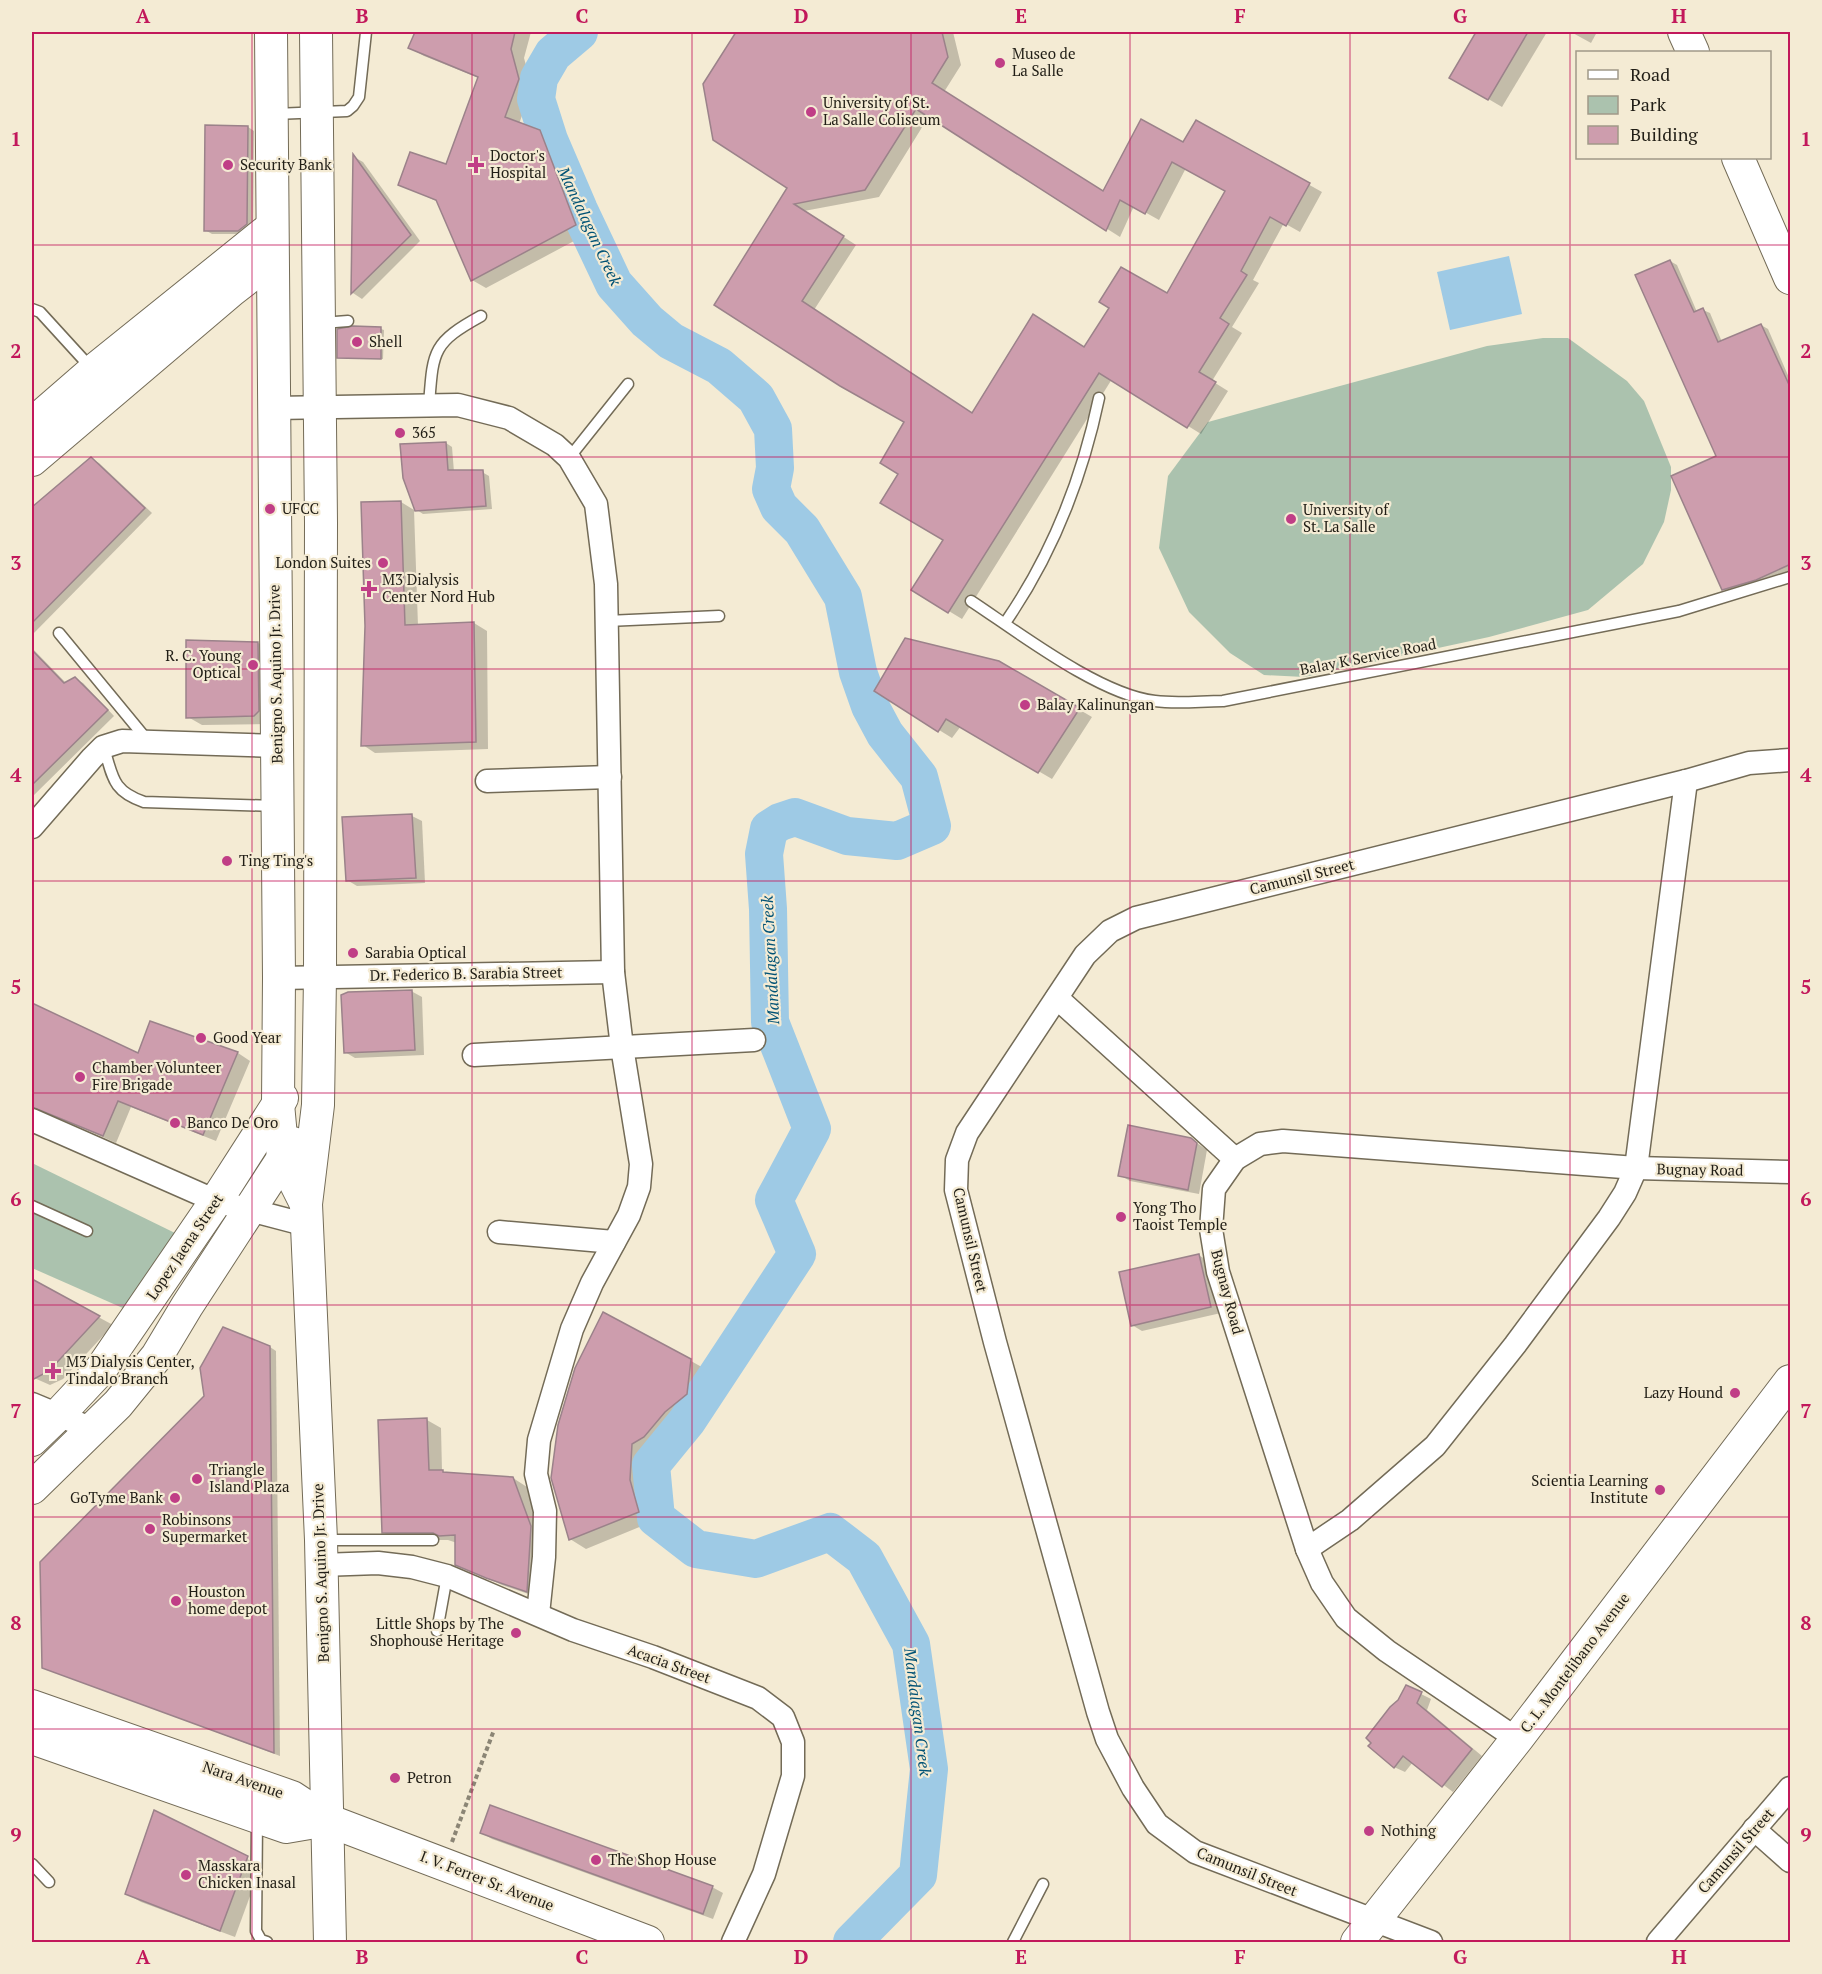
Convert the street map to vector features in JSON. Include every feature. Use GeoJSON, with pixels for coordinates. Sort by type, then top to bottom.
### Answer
{"type":"FeatureCollection","features":[{"type":"Feature","properties":{"kind":"main road","name":"Benigno S. Aquino Jr. Drive"},"geometry":{"type":"LineString","coordinates":[[271,32],[279,978],[278,1104],[284,1158],[307,1214]]}},
{"type":"Feature","properties":{"kind":"main road","name":"Benigno S. Aquino Jr. Drive"},"geometry":{"type":"LineString","coordinates":[[316,32],[317,113],[334,322],[319,406],[320,977],[318,1105],[307,1214],[321,1552],[330,1942]]}},
{"type":"Feature","properties":{"kind":"main road"},"geometry":{"type":"LineString","coordinates":[[1684,32],[1693,51]]}},
{"type":"Feature","properties":{"kind":"main road"},"geometry":{"type":"LineString","coordinates":[[1738,159],[1791,278]]}},
{"type":"Feature","properties":{"kind":"main road"},"geometry":{"type":"LineString","coordinates":[[32,424],[93,371],[272,227]]}},
{"type":"Feature","properties":{"kind":"main road"},"geometry":{"type":"LineString","coordinates":[[32,460],[231,290],[272,259]]}},
{"type":"Feature","properties":{"kind":"main road"},"geometry":{"type":"LineString","coordinates":[[275,524],[321,523]]}},
{"type":"Feature","properties":{"kind":"main road","name":"Lopez Jaena Street"},"geometry":{"type":"LineString","coordinates":[[32,1437],[45,1409],[101,1369],[216,1201],[319,1039]]}},
{"type":"Feature","properties":{"kind":"main road"},"geometry":{"type":"LineString","coordinates":[[32,1488],[118,1404],[157,1356],[318,1105]]}},
{"type":"Feature","properties":{"kind":"main road"},"geometry":{"type":"LineString","coordinates":[[157,1288],[187,1306]]}},
{"type":"Feature","properties":{"kind":"main road","name":"C. L. Montelibano Avenue"},"geometry":{"type":"LineString","coordinates":[[1365,1932],[1517,1739],[1791,1381]]}},
{"type":"Feature","properties":{"kind":"main road","name":"Nara Avenue"},"geometry":{"type":"LineString","coordinates":[[39,1724],[121,1754],[257,1817],[286,1827],[327,1820]]}},
{"type":"Feature","properties":{"kind":"main road","name":"Nara Avenue"},"geometry":{"type":"LineString","coordinates":[[121,1754],[292,1797],[327,1820]]}},
{"type":"Feature","properties":{"kind":"main road","name":"I. V. Ferrer Sr. Avenue"},"geometry":{"type":"LineString","coordinates":[[327,1820],[648,1942]]}},
{"type":"Feature","properties":{"kind":"street"},"geometry":{"type":"LineString","coordinates":[[274,408],[319,406],[375,399],[429,405],[458,405],[509,418],[555,445],[569,458],[596,504],[606,584],[613,972],[622,1047],[641,1164],[639,1187],[633,1206],[592,1283],[573,1329],[539,1440],[536,1474],[545,1511],[544,1557],[538,1614]]}},
{"type":"Feature","properties":{"kind":"street"},"geometry":{"type":"LineString","coordinates":[[32,827],[104,747],[123,741],[277,746]]}},
{"type":"Feature","properties":{"kind":"street","name":"Camunsil Street"},"geometry":{"type":"LineString","coordinates":[[1431,1942],[1365,1932],[1195,1852],[1157,1824],[1133,1788],[1107,1739],[1098,1712],[998,1353],[956,1190],[957,1160],[968,1133],[1085,955],[1110,931],[1136,918],[1686,781],[1749,763],[1791,760]]}},
{"type":"Feature","properties":{"kind":"street"},"geometry":{"type":"LineString","coordinates":[[487,781],[610,777]]}},
{"type":"Feature","properties":{"kind":"street"},"geometry":{"type":"LineString","coordinates":[[1307,1549],[1350,1520],[1435,1446],[1515,1345],[1625,1193],[1636,1168],[1686,781]]}},
{"type":"Feature","properties":{"kind":"street","name":"Dr. Federico B. Sarabia Street"},"geometry":{"type":"LineString","coordinates":[[279,978],[613,972]]}},
{"type":"Feature","properties":{"kind":"street"},"geometry":{"type":"LineString","coordinates":[[1057,998],[1235,1159]]}},
{"type":"Feature","properties":{"kind":"street"},"geometry":{"type":"LineString","coordinates":[[474,1055],[754,1040]]}},
{"type":"Feature","properties":{"kind":"street"},"geometry":{"type":"LineString","coordinates":[[32,1120],[216,1201],[249,1210],[307,1214]]}},
{"type":"Feature","properties":{"kind":"street","name":"Bugnay Road"},"geometry":{"type":"LineString","coordinates":[[1517,1739],[1387,1651],[1346,1618],[1322,1583],[1307,1549],[1218,1272],[1211,1229],[1214,1188],[1235,1159],[1260,1144],[1282,1141],[1636,1168],[1791,1172]]}},
{"type":"Feature","properties":{"kind":"street"},"geometry":{"type":"LineString","coordinates":[[499,1232],[614,1242]]}},
{"type":"Feature","properties":{"kind":"street"},"geometry":{"type":"LineString","coordinates":[[45,1409],[92,1430]]}},
{"type":"Feature","properties":{"kind":"street"},"geometry":{"type":"LineString","coordinates":[[32,1437],[69,1454]]}},
{"type":"Feature","properties":{"kind":"street","name":"Acacia Street"},"geometry":{"type":"LineString","coordinates":[[321,1552],[412,1567],[447,1576],[573,1630],[653,1657],[758,1698],[783,1717],[793,1742],[793,1776],[764,1874],[733,1942]]}},
{"type":"Feature","properties":{"kind":"street","name":"Camunsil Street"},"geometry":{"type":"LineString","coordinates":[[1658,1942],[1791,1788]]}},
{"type":"Feature","properties":{"kind":"street"},"geometry":{"type":"LineString","coordinates":[[1754,1829],[1791,1861]]}},
{"type":"Feature","properties":{"kind":"lane"},"geometry":{"type":"LineString","coordinates":[[272,114],[347,111],[359,97],[366,32]]}},
{"type":"Feature","properties":{"kind":"lane"},"geometry":{"type":"LineString","coordinates":[[32,309],[40,312],[93,371]]}},
{"type":"Feature","properties":{"kind":"lane"},"geometry":{"type":"LineString","coordinates":[[429,405],[431,369],[436,353],[447,336],[481,316]]}},
{"type":"Feature","properties":{"kind":"lane"},"geometry":{"type":"LineString","coordinates":[[569,458],[628,384]]}},
{"type":"Feature","properties":{"kind":"lane"},"geometry":{"type":"LineString","coordinates":[[1005,623],[1024,595],[1073,494],[1090,442],[1099,398]]}},
{"type":"Feature","properties":{"kind":"lane","name":"Balay K Service Road"},"geometry":{"type":"LineString","coordinates":[[971,601],[1066,663],[1114,690],[1154,701],[1223,701],[1679,610],[1791,577]]}},
{"type":"Feature","properties":{"kind":"lane"},"geometry":{"type":"LineString","coordinates":[[607,621],[719,616]]}},
{"type":"Feature","properties":{"kind":"lane"},"geometry":{"type":"LineString","coordinates":[[59,633],[149,742]]}},
{"type":"Feature","properties":{"kind":"lane"},"geometry":{"type":"LineString","coordinates":[[104,747],[116,786],[131,797],[144,802],[277,806]]}},
{"type":"Feature","properties":{"kind":"lane"},"geometry":{"type":"LineString","coordinates":[[32,1206],[87,1231]]}},
{"type":"Feature","properties":{"kind":"lane"},"geometry":{"type":"LineString","coordinates":[[321,1552],[433,1540]]}},
{"type":"Feature","properties":{"kind":"lane"},"geometry":{"type":"LineString","coordinates":[[437,1630],[447,1576]]}},
{"type":"Feature","properties":{"kind":"lane"},"geometry":{"type":"LineString","coordinates":[[257,1817],[255,1931],[261,1940],[267,1942]]}},
{"type":"Feature","properties":{"kind":"lane"},"geometry":{"type":"LineString","coordinates":[[32,1864],[49,1882]]}},
{"type":"Feature","properties":{"kind":"lane"},"geometry":{"type":"LineString","coordinates":[[1013,1942],[1044,1884]]}},
{"type":"Feature","properties":{"kind":"path"},"geometry":{"type":"LineString","coordinates":[[443,1865],[494,1730]]}},
{"type":"Feature","properties":{"kind":"green space"},"geometry":{"type":"Polygon","coordinates":[[[1543,338],[1568,338],[1627,381],[1644,401],[1671,467],[1671,490],[1664,522],[1643,564],[1588,610],[1489,637],[1304,677],[1264,675],[1230,653],[1189,612],[1159,548],[1168,476],[1208,422],[1487,346],[1543,338]]]}},
{"type":"Feature","properties":{"kind":"green space"},"geometry":{"type":"Polygon","coordinates":[[[32,1163],[175,1233],[125,1309],[32,1268],[32,1163]]]}},
{"type":"Feature","properties":{"kind":"water"},"geometry":{"type":"Polygon","coordinates":[[[1509,256],[1522,314],[1450,330],[1437,272],[1509,256]]]}},
{"type":"Feature","properties":{"kind":"building","name":"Doctor's Hospital"},"geometry":{"type":"Polygon","coordinates":[[[415,32],[515,32],[511,49],[519,79],[505,117],[540,130],[576,225],[471,281],[436,200],[398,185],[410,152],[446,164],[478,77],[408,48],[415,32]]]}},
{"type":"Feature","properties":{"kind":"building"},"geometry":{"type":"Polygon","coordinates":[[[736,32],[942,32],[948,57],[932,83],[1103,191],[1141,119],[1183,142],[1196,120],[1310,183],[1286,226],[1270,217],[1241,271],[1247,275],[1220,318],[1229,324],[1199,372],[1216,382],[1187,428],[1099,373],[948,613],[911,590],[943,540],[880,503],[898,474],[880,463],[904,422],[840,386],[714,305],[787,188],[713,140],[703,84],[736,32]],[[916,109],[865,190],[794,204],[844,236],[802,301],[972,413],[1033,314],[1084,347],[1109,308],[1099,302],[1121,267],[1167,293],[1225,191],[1172,162],[1145,214],[1120,200],[1106,231],[916,109]]]}},
{"type":"Feature","properties":{"kind":"building"},"geometry":{"type":"Polygon","coordinates":[[[1476,32],[1528,32],[1488,100],[1449,78],[1476,32]]]}},
{"type":"Feature","properties":{"kind":"building"},"geometry":{"type":"Polygon","coordinates":[[[205,125],[248,126],[247,224],[238,231],[204,231],[205,125]]]}},
{"type":"Feature","properties":{"kind":"building"},"geometry":{"type":"Polygon","coordinates":[[[353,154],[411,235],[351,294],[353,154]]]}},
{"type":"Feature","properties":{"kind":"building"},"geometry":{"type":"Polygon","coordinates":[[[1670,260],[1694,312],[1703,308],[1718,342],[1761,324],[1791,389],[1791,564],[1756,580],[1722,590],[1671,476],[1716,456],[1635,275],[1670,260]]]}},
{"type":"Feature","properties":{"kind":"building","name":"Shell"},"geometry":{"type":"Polygon","coordinates":[[[353,326],[381,327],[381,359],[337,358],[337,329],[353,326]]]}},
{"type":"Feature","properties":{"kind":"building"},"geometry":{"type":"Polygon","coordinates":[[[446,442],[448,470],[483,470],[486,506],[415,511],[403,478],[400,444],[446,442]]]}},
{"type":"Feature","properties":{"kind":"building"},"geometry":{"type":"Polygon","coordinates":[[[91,457],[145,508],[32,623],[32,507],[91,457]]]}},
{"type":"Feature","properties":{"kind":"building"},"geometry":{"type":"Polygon","coordinates":[[[401,501],[405,625],[474,622],[476,742],[361,746],[365,626],[361,502],[401,501]]]}},
{"type":"Feature","properties":{"kind":"building","name":"Balay Kalinungan"},"geometry":{"type":"Polygon","coordinates":[[[905,638],[999,661],[1080,708],[1038,773],[946,719],[938,732],[874,691],[905,638]]]}},
{"type":"Feature","properties":{"kind":"building"},"geometry":{"type":"Polygon","coordinates":[[[186,640],[258,642],[259,711],[254,716],[186,718],[186,640]]]}},
{"type":"Feature","properties":{"kind":"building"},"geometry":{"type":"Polygon","coordinates":[[[32,650],[64,683],[75,677],[108,710],[32,785],[32,650]]]}},
{"type":"Feature","properties":{"kind":"building"},"geometry":{"type":"Polygon","coordinates":[[[412,814],[416,878],[346,881],[342,817],[412,814]]]}},
{"type":"Feature","properties":{"kind":"building"},"geometry":{"type":"Polygon","coordinates":[[[412,990],[415,1050],[344,1053],[341,995],[348,992],[412,990]]]}},
{"type":"Feature","properties":{"kind":"building"},"geometry":{"type":"Polygon","coordinates":[[[32,1003],[138,1053],[150,1021],[238,1052],[203,1135],[118,1101],[103,1136],[32,1107],[32,1003]]]}},
{"type":"Feature","properties":{"kind":"building"},"geometry":{"type":"Polygon","coordinates":[[[1128,1125],[1191,1138],[1197,1143],[1188,1190],[1118,1176],[1128,1125]]]}},
{"type":"Feature","properties":{"kind":"building"},"geometry":{"type":"Polygon","coordinates":[[[1199,1254],[1211,1307],[1131,1326],[1119,1272],[1199,1254]]]}},
{"type":"Feature","properties":{"kind":"building"},"geometry":{"type":"Polygon","coordinates":[[[32,1279],[100,1316],[49,1371],[32,1380],[32,1279]]]}},
{"type":"Feature","properties":{"kind":"building"},"geometry":{"type":"Polygon","coordinates":[[[603,1312],[691,1359],[687,1394],[665,1412],[644,1437],[632,1444],[630,1480],[639,1512],[569,1540],[551,1478],[558,1425],[575,1368],[603,1312]]]}},
{"type":"Feature","properties":{"kind":"building","name":"Triangle Island Plaza"},"geometry":{"type":"Polygon","coordinates":[[[223,1327],[270,1346],[274,1753],[42,1668],[40,1562],[204,1396],[200,1368],[223,1327]]]}},
{"type":"Feature","properties":{"kind":"building"},"geometry":{"type":"Polygon","coordinates":[[[427,1418],[429,1470],[513,1477],[531,1526],[527,1592],[455,1565],[455,1535],[382,1533],[378,1420],[427,1418]]]}},
{"type":"Feature","properties":{"kind":"building"},"geometry":{"type":"Polygon","coordinates":[[[1406,1685],[1422,1692],[1417,1703],[1472,1749],[1442,1787],[1403,1756],[1394,1768],[1368,1746],[1371,1743],[1366,1738],[1398,1700],[1406,1685]]]}},
{"type":"Feature","properties":{"kind":"building","name":"The Shop House"},"geometry":{"type":"Polygon","coordinates":[[[490,1805],[713,1886],[703,1914],[480,1833],[490,1805]]]}},
{"type":"Feature","properties":{"kind":"building","name":"Masskara Chicken Inasal"},"geometry":{"type":"Polygon","coordinates":[[[154,1810],[248,1856],[220,1931],[125,1894],[154,1810]]]}},
{"type":"Feature","properties":{"kind":"waterway","name":"Mandalagan Creek"},"geometry":{"type":"LineString","coordinates":[[579,32],[553,54],[539,78],[536,99],[549,140],[579,210],[614,284],[647,321],[671,341],[719,366],[756,398],[773,429],[775,468],[771,489],[779,507],[802,530],[843,597],[858,672],[870,706],[885,734],[919,777],[932,826],[897,841],[847,836],[795,817],[769,829],[764,854],[768,909],[770,1022],[812,1129],[774,1200],[797,1254],[687,1421],[651,1465],[656,1518],[696,1549],[756,1559],[830,1532],[864,1558],[911,1644],[929,1769],[918,1875],[852,1942]]}},
{"type":"Feature","properties":{"kind":"place","name":"Museo de La Salle"},"geometry":{"type":"Point","coordinates":[1000,63]}},
{"type":"Feature","properties":{"kind":"place","name":"University of St. La Salle Coliseum"},"geometry":{"type":"Point","coordinates":[811,112]}},
{"type":"Feature","properties":{"kind":"place","name":"Security Bank"},"geometry":{"type":"Point","coordinates":[228,165]}},
{"type":"Feature","properties":{"kind":"place","name":"Doctor's Hospital"},"geometry":{"type":"Point","coordinates":[476,165]}},
{"type":"Feature","properties":{"kind":"place","name":"Shell"},"geometry":{"type":"Point","coordinates":[357,342]}},
{"type":"Feature","properties":{"kind":"place","name":"365"},"geometry":{"type":"Point","coordinates":[400,433]}},
{"type":"Feature","properties":{"kind":"place","name":"UFCC"},"geometry":{"type":"Point","coordinates":[270,509]}},
{"type":"Feature","properties":{"kind":"place","name":"University of St. La Salle"},"geometry":{"type":"Point","coordinates":[1291,519]}},
{"type":"Feature","properties":{"kind":"place","name":"London Suites"},"geometry":{"type":"Point","coordinates":[383,563]}},
{"type":"Feature","properties":{"kind":"place","name":"M3 Dialysis Center Nord Hub"},"geometry":{"type":"Point","coordinates":[369,589]}},
{"type":"Feature","properties":{"kind":"place","name":"R. C. Young Optical"},"geometry":{"type":"Point","coordinates":[253,665]}},
{"type":"Feature","properties":{"kind":"place","name":"Balay Kalinungan"},"geometry":{"type":"Point","coordinates":[1025,705]}},
{"type":"Feature","properties":{"kind":"place","name":"Ting Ting's"},"geometry":{"type":"Point","coordinates":[227,861]}},
{"type":"Feature","properties":{"kind":"place","name":"Sarabia Optical"},"geometry":{"type":"Point","coordinates":[353,953]}},
{"type":"Feature","properties":{"kind":"place","name":"Good Year"},"geometry":{"type":"Point","coordinates":[201,1038]}},
{"type":"Feature","properties":{"kind":"place","name":"Chamber Volunteer Fire Brigade"},"geometry":{"type":"Point","coordinates":[80,1077]}},
{"type":"Feature","properties":{"kind":"place","name":"Banco De Oro"},"geometry":{"type":"Point","coordinates":[175,1123]}},
{"type":"Feature","properties":{"kind":"place","name":"Yong Tho Taoist Temple"},"geometry":{"type":"Point","coordinates":[1121,1217]}},
{"type":"Feature","properties":{"kind":"place","name":"M3 Dialysis Center, Tindalo Branch"},"geometry":{"type":"Point","coordinates":[53,1371]}},
{"type":"Feature","properties":{"kind":"place","name":"Lazy Hound"},"geometry":{"type":"Point","coordinates":[1735,1393]}},
{"type":"Feature","properties":{"kind":"place","name":"Triangle Island Plaza"},"geometry":{"type":"Point","coordinates":[197,1479]}},
{"type":"Feature","properties":{"kind":"place","name":"Scientia Learning Institute"},"geometry":{"type":"Point","coordinates":[1660,1490]}},
{"type":"Feature","properties":{"kind":"place","name":"GoTyme Bank"},"geometry":{"type":"Point","coordinates":[175,1498]}},
{"type":"Feature","properties":{"kind":"place","name":"Robinsons Supermarket"},"geometry":{"type":"Point","coordinates":[150,1529]}},
{"type":"Feature","properties":{"kind":"place","name":"Houston home depot"},"geometry":{"type":"Point","coordinates":[176,1601]}},
{"type":"Feature","properties":{"kind":"place","name":"Little Shops by The Shophouse Heritage"},"geometry":{"type":"Point","coordinates":[516,1633]}},
{"type":"Feature","properties":{"kind":"place","name":"Petron"},"geometry":{"type":"Point","coordinates":[395,1778]}},
{"type":"Feature","properties":{"kind":"place","name":"Nothing"},"geometry":{"type":"Point","coordinates":[1369,1831]}},
{"type":"Feature","properties":{"kind":"place","name":"The Shop House"},"geometry":{"type":"Point","coordinates":[596,1860]}},
{"type":"Feature","properties":{"kind":"place","name":"Masskara Chicken Inasal"},"geometry":{"type":"Point","coordinates":[186,1875]}}]}
